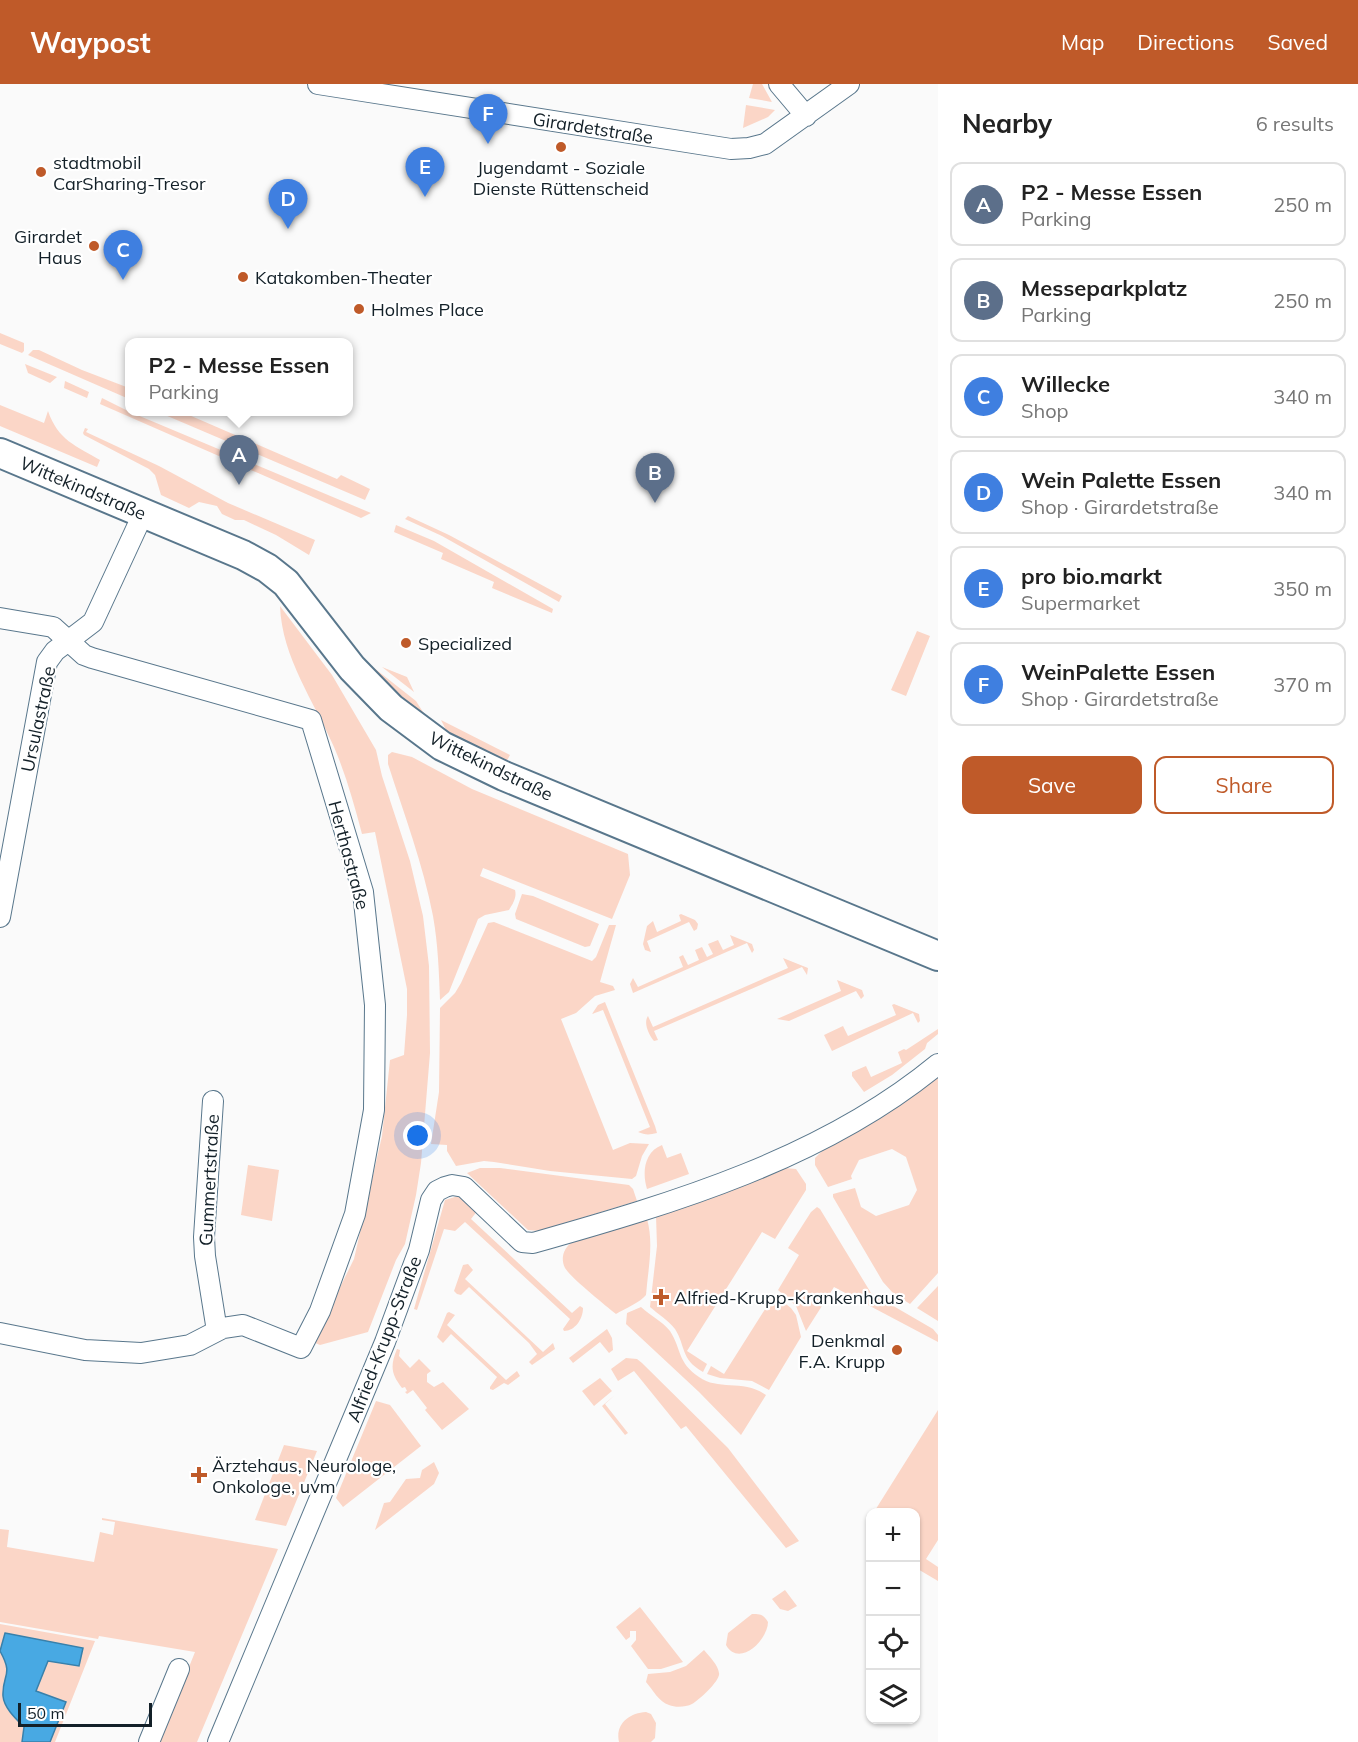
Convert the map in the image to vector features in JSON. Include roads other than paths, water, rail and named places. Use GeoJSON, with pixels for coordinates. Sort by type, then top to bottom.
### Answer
{"type":"FeatureCollection","features":[{"type":"Feature","properties":{"kind":"street","name":"Girardetstraße"},"geometry":{"type":"LineString","coordinates":[[318,84],[731,149],[765,144],[849,84]]}},
{"type":"Feature","properties":{"kind":"street"},"geometry":{"type":"LineString","coordinates":[[779,84],[806,116]]}},
{"type":"Feature","properties":{"kind":"street","name":"Wittekindstraße"},"geometry":{"type":"LineString","coordinates":[[0,453],[243,555],[273,572],[293,590],[352,668],[373,691],[406,721],[442,746],[504,776],[938,956]]}},
{"type":"Feature","properties":{"kind":"street","name":"Ursulastraße"},"geometry":{"type":"LineString","coordinates":[[0,917],[47,662],[56,651],[93,622],[142,514]]}},
{"type":"Feature","properties":{"kind":"street","name":"Herthastraße"},"geometry":{"type":"LineString","coordinates":[[0,618],[52,627],[84,655],[92,658],[311,720],[363,892],[375,1005],[374,1098],[368,1146],[355,1214],[320,1311],[301,1348],[243,1325],[229,1326],[217,1331]]}},
{"type":"Feature","properties":{"kind":"street","name":"Alfried-Krupp-Straße"},"geometry":{"type":"LineString","coordinates":[[218,1742],[385,1342],[418,1250],[431,1200],[437,1191],[450,1185],[464,1187],[522,1242],[533,1243],[702,1191],[755,1170],[806,1146],[884,1104],[938,1064]]}},
{"type":"Feature","properties":{"kind":"street","name":"Gummertstraße"},"geometry":{"type":"LineString","coordinates":[[213,1101],[204,1237],[217,1331]]}},
{"type":"Feature","properties":{"kind":"street"},"geometry":{"type":"LineString","coordinates":[[0,1333],[86,1350],[141,1353],[190,1345],[217,1331]]}},
{"type":"Feature","properties":{"kind":"street"},"geometry":{"type":"LineString","coordinates":[[150,1742],[179,1669]]}},
{"type":"Feature","properties":{"kind":"water"},"geometry":{"type":"Polygon","coordinates":[[[5,1633],[83,1648],[79,1666],[48,1661],[36,1691],[66,1702],[50,1742],[22,1742],[24,1727],[6,1705],[3,1689],[7,1670],[0,1651],[5,1633]]]}},
{"type":"Feature","properties":{"kind":"place","name":"WeinPalette Essen"},"geometry":{"type":"Point","coordinates":[488,144]}},
{"type":"Feature","properties":{"kind":"place","name":"Jugendamt - Soziale Dienste Rüttenscheid"},"geometry":{"type":"Point","coordinates":[561,147]}},
{"type":"Feature","properties":{"kind":"place","name":"stadtmobil CarSharing-Tresor"},"geometry":{"type":"Point","coordinates":[41,172]}},
{"type":"Feature","properties":{"kind":"place","name":"pro bio.markt"},"geometry":{"type":"Point","coordinates":[425,197]}},
{"type":"Feature","properties":{"kind":"place","name":"Wein Palette Essen"},"geometry":{"type":"Point","coordinates":[288,229]}},
{"type":"Feature","properties":{"kind":"place","name":"Girardet Haus"},"geometry":{"type":"Point","coordinates":[94,246]}},
{"type":"Feature","properties":{"kind":"place","name":"Katakomben-Theater"},"geometry":{"type":"Point","coordinates":[243,277]}},
{"type":"Feature","properties":{"kind":"place","name":"Willecke"},"geometry":{"type":"Point","coordinates":[123,280]}},
{"type":"Feature","properties":{"kind":"place","name":"Holmes Place"},"geometry":{"type":"Point","coordinates":[359,309]}},
{"type":"Feature","properties":{"kind":"place","name":"P2 - Messe Essen"},"geometry":{"type":"Point","coordinates":[239,485]}},
{"type":"Feature","properties":{"kind":"place","name":"Messeparkplatz"},"geometry":{"type":"Point","coordinates":[655,503]}},
{"type":"Feature","properties":{"kind":"place","name":"Specialized"},"geometry":{"type":"Point","coordinates":[406,643]}},
{"type":"Feature","properties":{"kind":"place","name":"Alfried-Krupp-Krankenhaus"},"geometry":{"type":"Point","coordinates":[661,1297]}},
{"type":"Feature","properties":{"kind":"place","name":"Denkmal F.A. Krupp"},"geometry":{"type":"Point","coordinates":[897,1350]}},
{"type":"Feature","properties":{"kind":"place","name":"Ärztehaus, Neurologe, Onkologe, uvm"},"geometry":{"type":"Point","coordinates":[199,1475]}}]}
